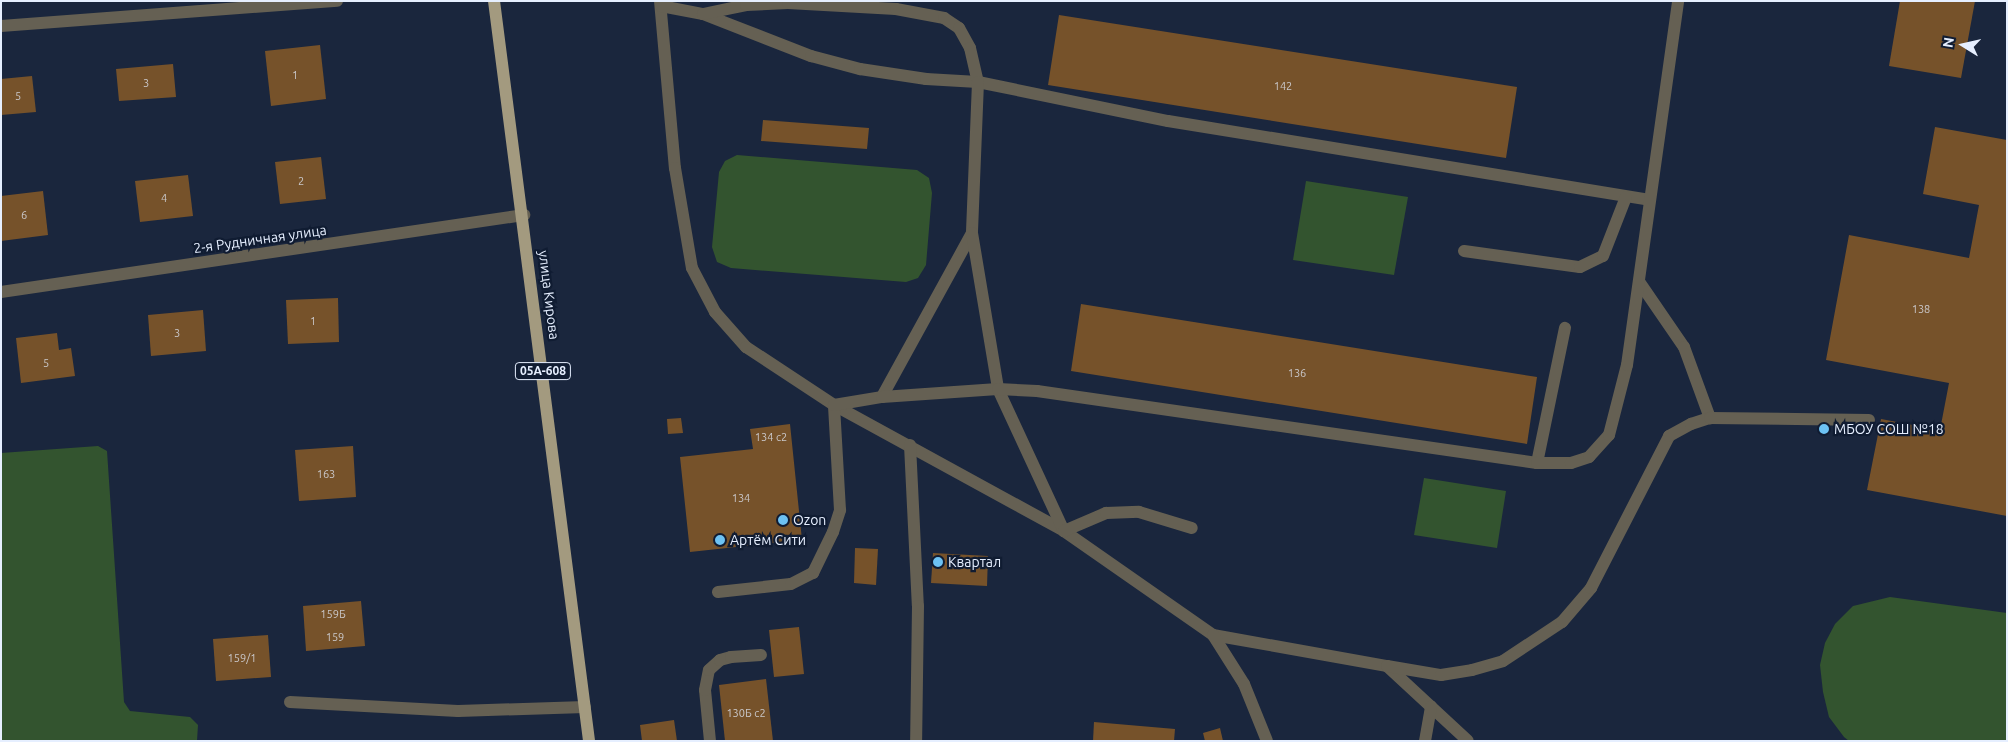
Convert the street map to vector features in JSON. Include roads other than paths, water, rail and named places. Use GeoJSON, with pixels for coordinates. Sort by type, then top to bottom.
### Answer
{"type":"FeatureCollection","features":[{"type":"Feature","properties":{"kind":"main road","name":"улица Кирова"},"geometry":{"type":"LineString","coordinates":[[494,1],[524,215],[589,741]]}},
{"type":"Feature","properties":{"kind":"street"},"geometry":{"type":"LineString","coordinates":[[1,26],[336,1]]}},
{"type":"Feature","properties":{"kind":"street"},"geometry":{"type":"LineString","coordinates":[[834,405],[882,396],[998,389],[1037,391],[1537,463],[1571,463],[1590,457],[1609,435],[1626,365],[1640,283],[1678,1]]}},
{"type":"Feature","properties":{"kind":"street"},"geometry":{"type":"LineString","coordinates":[[702,14],[746,5],[828,3],[896,9],[944,18],[959,28],[970,48],[978,82],[972,232],[998,389],[1064,531]]}},
{"type":"Feature","properties":{"kind":"street"},"geometry":{"type":"LineString","coordinates":[[1267,741],[1244,684],[1213,635],[1064,531],[834,405],[746,347],[715,312],[692,268],[675,168],[661,4],[702,14],[812,56],[860,69],[926,79],[978,82],[1168,122],[1650,200]]}},
{"type":"Feature","properties":{"kind":"street"},"geometry":{"type":"LineString","coordinates":[[1464,251],[1580,267],[1603,256],[1626,197]]}},
{"type":"Feature","properties":{"kind":"street","name":"2-я Рудничная улица"},"geometry":{"type":"LineString","coordinates":[[1,292],[524,215]]}},
{"type":"Feature","properties":{"kind":"street"},"geometry":{"type":"LineString","coordinates":[[882,396],[972,232]]}},
{"type":"Feature","properties":{"kind":"street"},"geometry":{"type":"LineString","coordinates":[[1640,283],[1684,347],[1710,418]]}},
{"type":"Feature","properties":{"kind":"street"},"geometry":{"type":"LineString","coordinates":[[1537,463],[1565,328]]}},
{"type":"Feature","properties":{"kind":"street"},"geometry":{"type":"LineString","coordinates":[[718,592],[791,584],[813,573],[833,532],[840,510],[834,405]]}},
{"type":"Feature","properties":{"kind":"street"},"geometry":{"type":"LineString","coordinates":[[1213,635],[1441,675],[1472,670],[1503,661],[1562,622],[1590,588],[1669,436],[1710,418],[1869,420]]}},
{"type":"Feature","properties":{"kind":"street"},"geometry":{"type":"LineString","coordinates":[[910,445],[918,606],[916,741]]}},
{"type":"Feature","properties":{"kind":"street"},"geometry":{"type":"LineString","coordinates":[[1064,531],[1106,513],[1138,512],[1192,528]]}},
{"type":"Feature","properties":{"kind":"street"},"geometry":{"type":"LineString","coordinates":[[710,741],[705,690],[709,670],[725,659],[761,655]]}},
{"type":"Feature","properties":{"kind":"street"},"geometry":{"type":"LineString","coordinates":[[1387,666],[1468,741]]}},
{"type":"Feature","properties":{"kind":"street"},"geometry":{"type":"LineString","coordinates":[[290,702],[458,712],[585,707]]}},
{"type":"Feature","properties":{"kind":"street"},"geometry":{"type":"LineString","coordinates":[[1425,741],[1431,707]]}},
{"type":"Feature","properties":{"kind":"place","name":"МБОУ СОШ №18"},"geometry":{"type":"Point","coordinates":[1824,429]}},
{"type":"Feature","properties":{"kind":"place","name":"Ozon"},"geometry":{"type":"Point","coordinates":[783,520]}},
{"type":"Feature","properties":{"kind":"place","name":"Артём Сити"},"geometry":{"type":"Point","coordinates":[720,540]}},
{"type":"Feature","properties":{"kind":"place","name":"Квартал"},"geometry":{"type":"Point","coordinates":[938,562]}}]}
